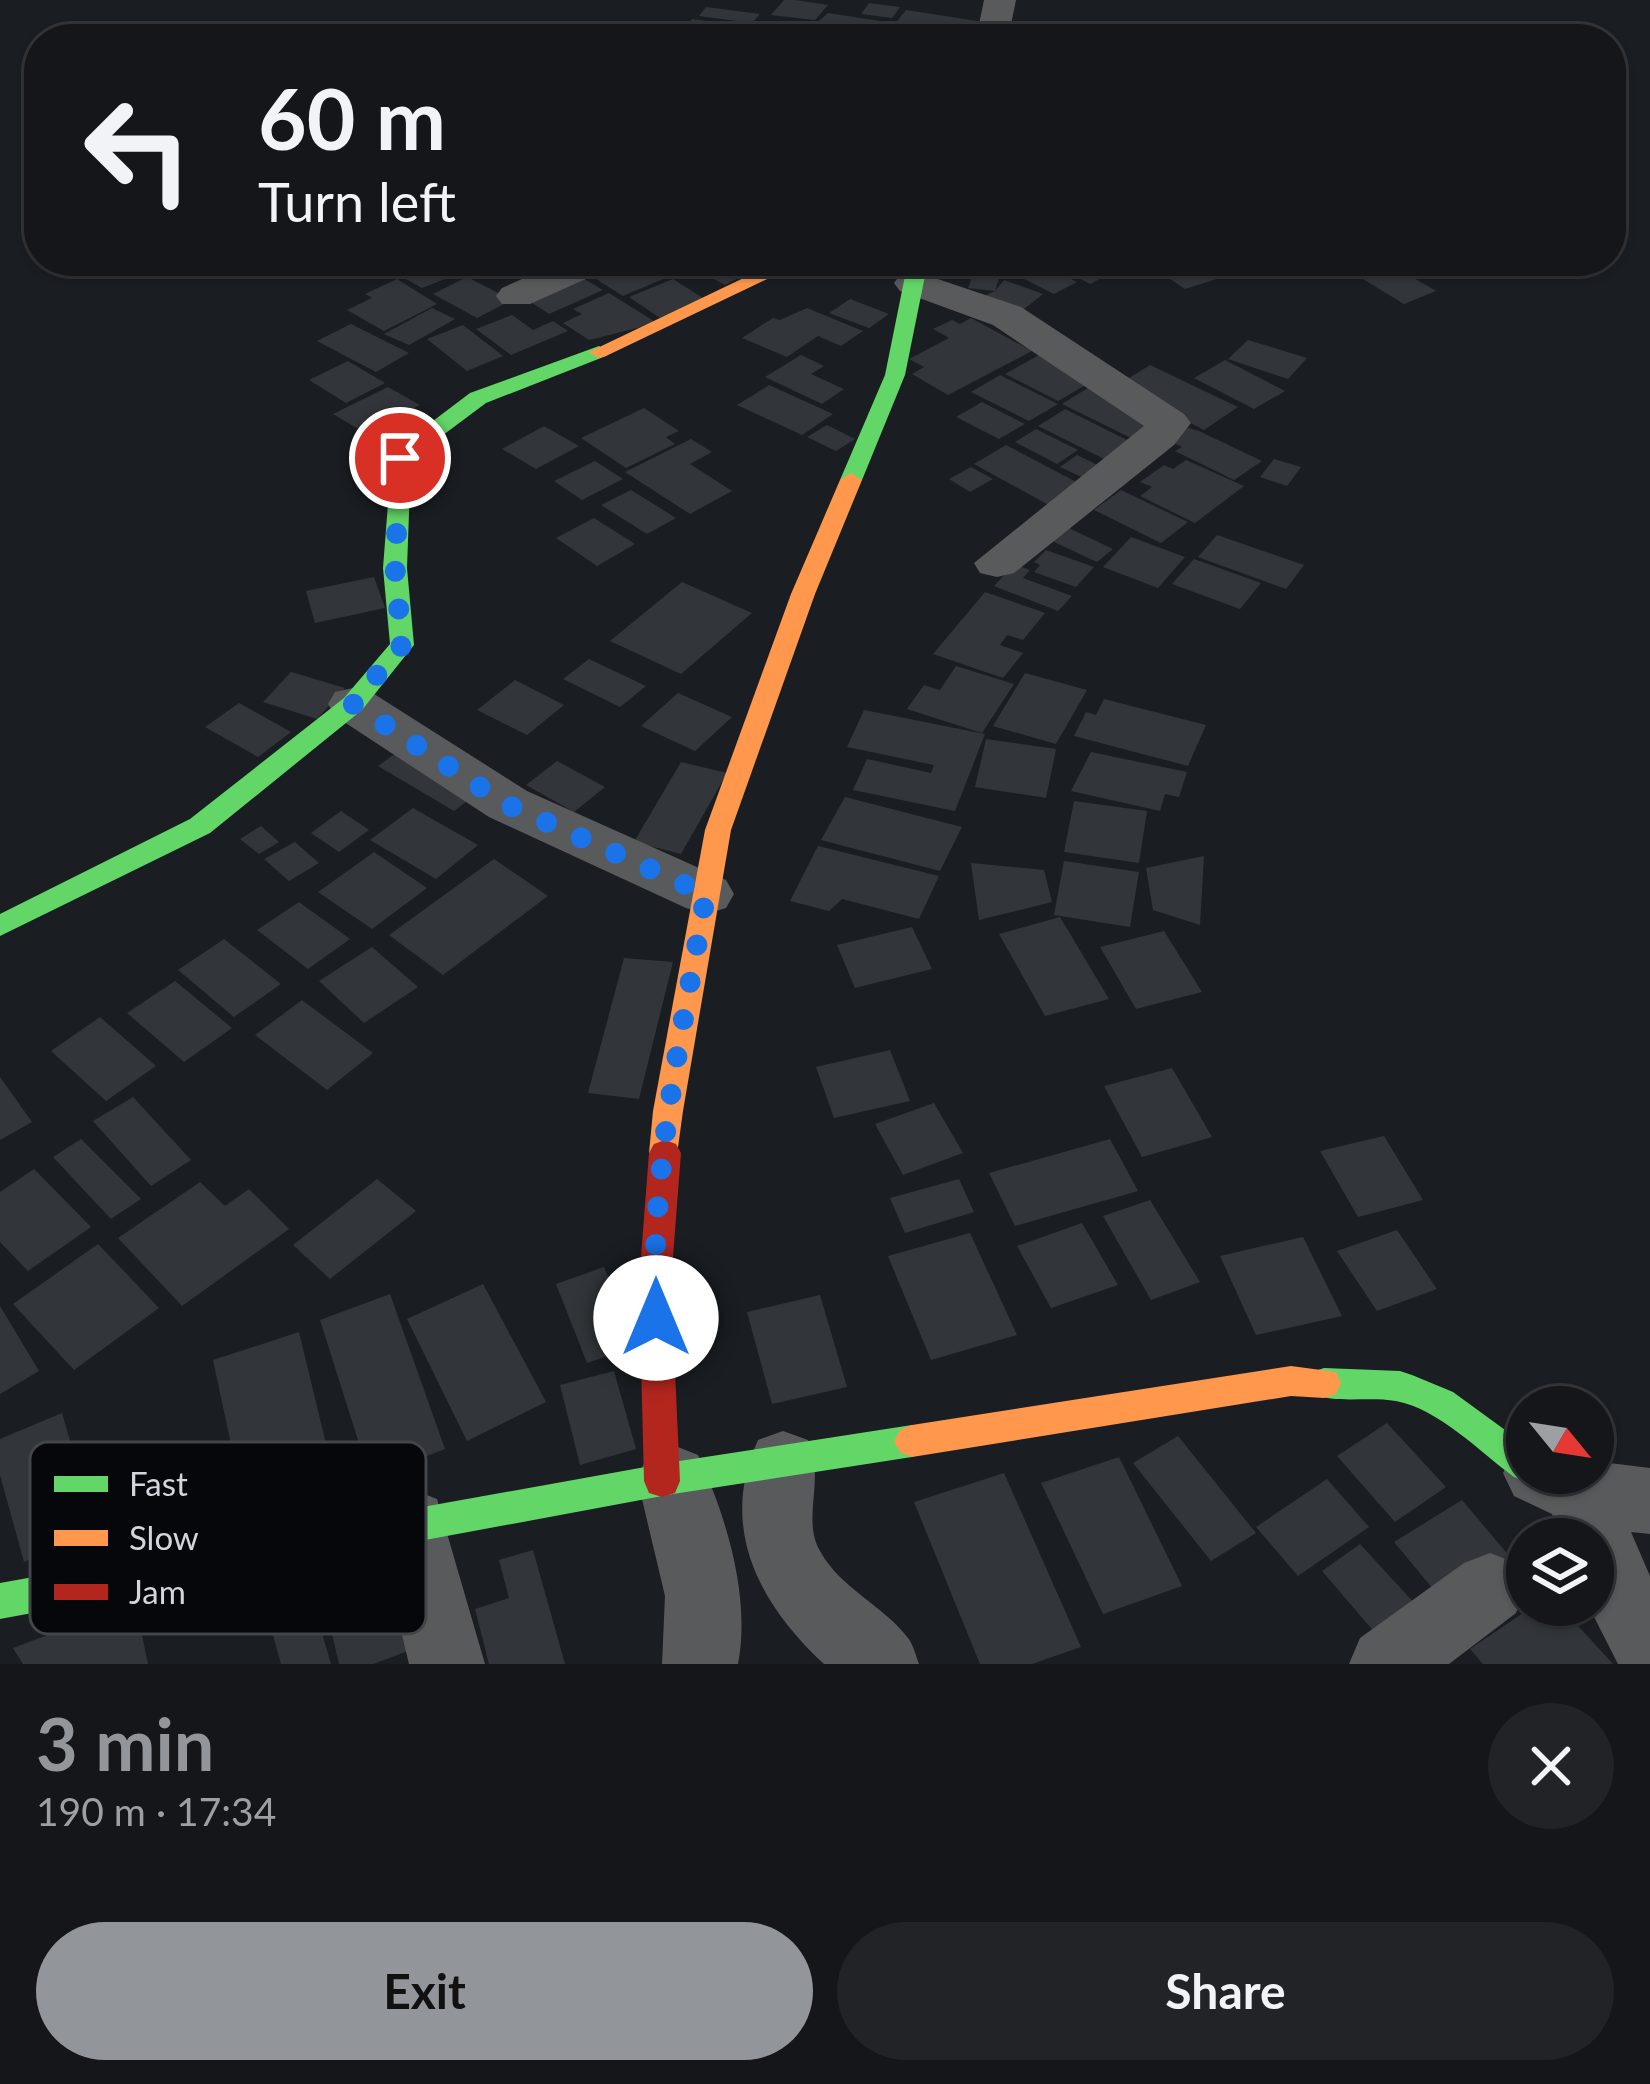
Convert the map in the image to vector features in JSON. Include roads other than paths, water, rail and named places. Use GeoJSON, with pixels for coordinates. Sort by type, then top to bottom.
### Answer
{"type":"FeatureCollection","features":[{"type":"Feature","properties":{"kind":"street"},"geometry":{"type":"LineString","coordinates":[[516,296],[561,276]]}},
{"type":"Feature","properties":{"kind":"street"},"geometry":{"type":"LineString","coordinates":[[0,926],[200,826],[353,704],[402,645],[395,568],[400,458],[478,398],[616,346],[763,276]]}},
{"type":"Feature","properties":{"kind":"street"},"geometry":{"type":"LineString","coordinates":[[700,1664],[706,1645],[672,1478],[656,1261],[668,1111],[718,830],[753,728],[895,374],[925,280],[1039,334],[1169,423],[1146,447],[997,562]]}},
{"type":"Feature","properties":{"kind":"street"},"geometry":{"type":"LineString","coordinates":[[353,704],[508,805],[706,894]]}},
{"type":"Feature","properties":{"kind":"street"},"geometry":{"type":"LineString","coordinates":[[426,1520],[1291,1382],[1400,1386],[1441,1402],[1506,1448]]}},
{"type":"Feature","properties":{"kind":"street"},"geometry":{"type":"LineString","coordinates":[[777,1464],[778,1538],[790,1568],[839,1628],[881,1664]]}},
{"type":"Feature","properties":{"kind":"street"},"geometry":{"type":"LineString","coordinates":[[1614,1493],[1650,1502]]}},
{"type":"Feature","properties":{"kind":"street"},"geometry":{"type":"LineString","coordinates":[[1558,1494],[1650,1647]]}},
{"type":"Feature","properties":{"kind":"street"},"geometry":{"type":"LineString","coordinates":[[426,1582],[447,1664]]}},
{"type":"Feature","properties":{"kind":"street"},"geometry":{"type":"LineString","coordinates":[[1387,1664],[1490,1588]]}},
{"type":"Feature","properties":{"kind":"street"},"geometry":{"type":"LineString","coordinates":[[0,1601],[30,1595]]}}]}
